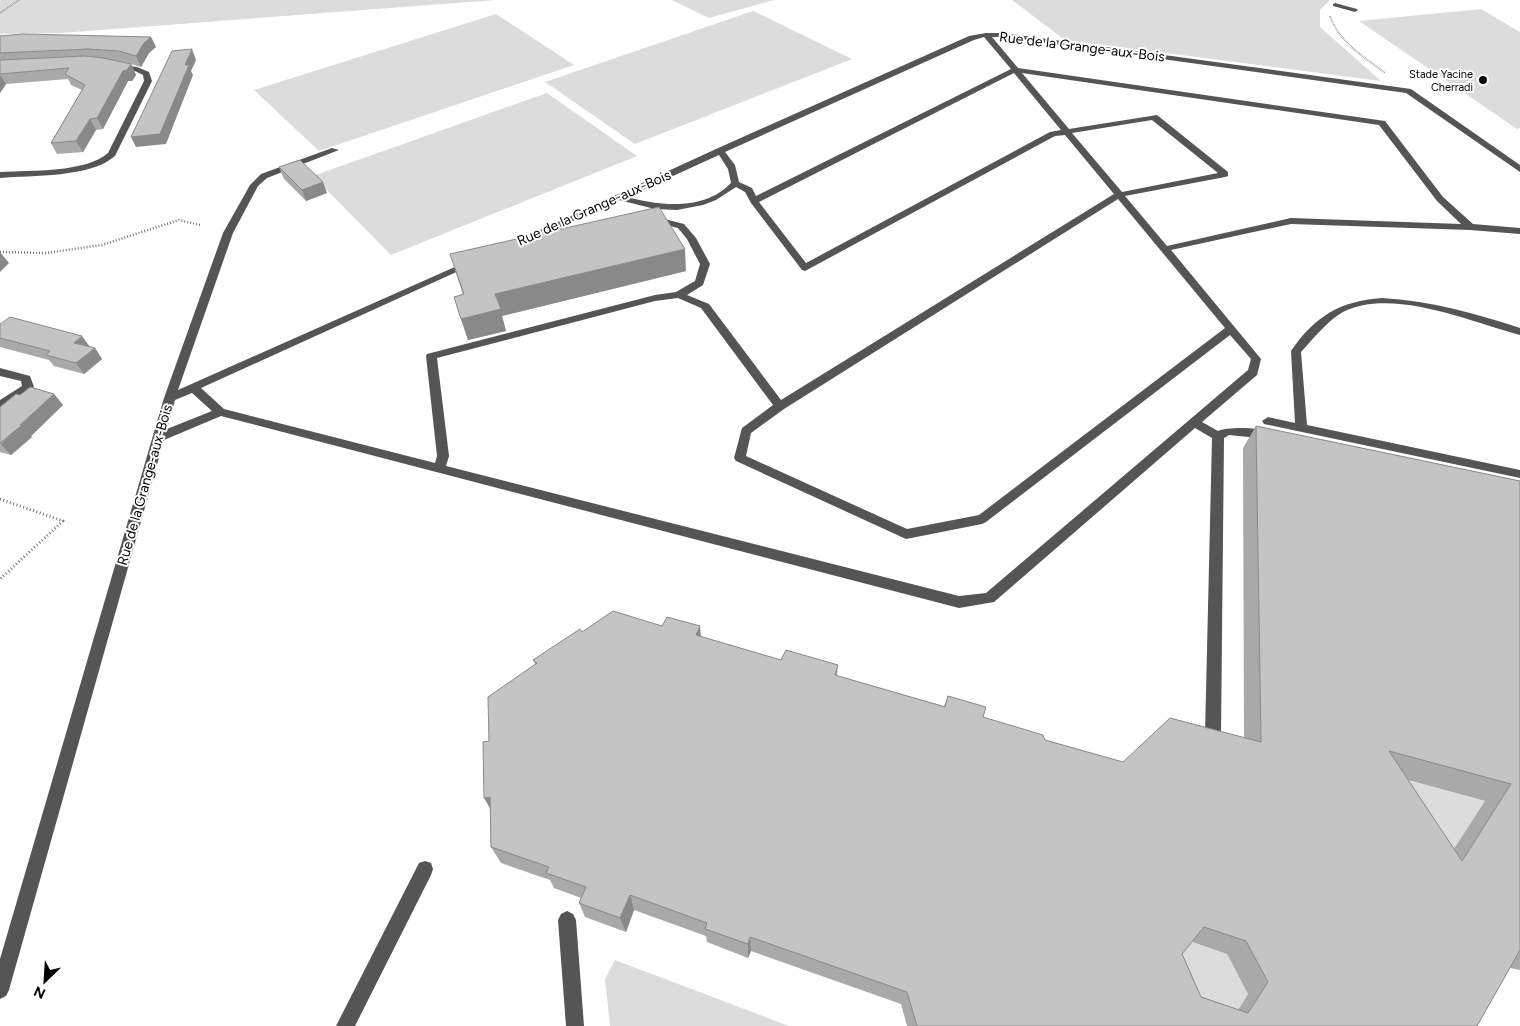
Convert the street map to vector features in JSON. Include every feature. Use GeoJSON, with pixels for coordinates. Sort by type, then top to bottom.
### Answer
{"type":"FeatureCollection","features":[{"type":"Feature","properties":{"kind":"street"},"geometry":{"type":"LineString","coordinates":[[1335,5],[1355,10]]}},
{"type":"Feature","properties":{"kind":"street"},"geometry":{"type":"LineString","coordinates":[[193,387],[220,412],[958,602],[989,598],[1253,372],[1256,359],[986,35]]}},
{"type":"Feature","properties":{"kind":"street","name":"Rue de la Grange-aux-Bois"},"geometry":{"type":"LineString","coordinates":[[511,245],[972,38],[986,35],[1004,35],[1408,91],[1418,96],[1520,168]]}},
{"type":"Feature","properties":{"kind":"street"},"geometry":{"type":"LineString","coordinates":[[0,175],[77,169],[94,165],[112,154],[148,81],[146,74],[137,69],[105,65]]}},
{"type":"Feature","properties":{"kind":"street"},"geometry":{"type":"LineString","coordinates":[[754,201],[1016,70],[1382,122],[1440,199],[1470,227]]}},
{"type":"Feature","properties":{"kind":"street"},"geometry":{"type":"LineString","coordinates":[[735,183],[749,190],[754,201],[805,268],[1053,134],[1154,117],[1225,174],[1119,195],[780,406],[746,431],[740,458],[906,534],[982,519],[1231,329]]}},
{"type":"Feature","properties":{"kind":"street"},"geometry":{"type":"LineString","coordinates":[[170,398],[228,234],[254,185],[264,176],[280,169],[335,150]]}},
{"type":"Feature","properties":{"kind":"street"},"geometry":{"type":"LineString","coordinates":[[618,197],[661,208],[682,208],[698,205],[729,190],[735,183],[728,159],[719,151]]}},
{"type":"Feature","properties":{"kind":"street"},"geometry":{"type":"LineString","coordinates":[[439,468],[443,456],[431,356],[655,298],[679,295],[699,283],[705,264],[691,238],[681,226],[642,216]]}},
{"type":"Feature","properties":{"kind":"street"},"geometry":{"type":"LineString","coordinates":[[1164,249],[1291,221],[1470,227],[1520,231]]}},
{"type":"Feature","properties":{"kind":"street","name":"Rue de la Grange-aux-Bois"},"geometry":{"type":"LineString","coordinates":[[0,990],[170,398],[475,261]]}},
{"type":"Feature","properties":{"kind":"street"},"geometry":{"type":"LineString","coordinates":[[679,295],[704,306],[780,406]]}},
{"type":"Feature","properties":{"kind":"street"},"geometry":{"type":"LineString","coordinates":[[1301,428],[1296,351],[1340,309],[1360,303],[1395,301],[1464,313],[1520,332]]}},
{"type":"Feature","properties":{"kind":"street"},"geometry":{"type":"LineString","coordinates":[[0,372],[26,378],[28,387],[0,405]]}},
{"type":"Feature","properties":{"kind":"street"},"geometry":{"type":"LineString","coordinates":[[159,437],[220,412]]}},
{"type":"Feature","properties":{"kind":"street"},"geometry":{"type":"LineString","coordinates":[[1268,421],[1520,474]]}},
{"type":"Feature","properties":{"kind":"street"},"geometry":{"type":"LineString","coordinates":[[1194,422],[1218,436]]}},
{"type":"Feature","properties":{"kind":"street"},"geometry":{"type":"LineString","coordinates":[[1218,436],[1228,430],[1256,432],[1284,438]]}},
{"type":"Feature","properties":{"kind":"street"},"geometry":{"type":"LineString","coordinates":[[1213,735],[1218,436]]}},
{"type":"Feature","properties":{"kind":"street"},"geometry":{"type":"LineString","coordinates":[[345,1026],[425,869]]}},
{"type":"Feature","properties":{"kind":"street"},"geometry":{"type":"LineString","coordinates":[[567,920],[575,1026]]}},
{"type":"Feature","properties":{"kind":"path"},"geometry":{"type":"LineString","coordinates":[[0,13],[19,0]]}},
{"type":"Feature","properties":{"kind":"path"},"geometry":{"type":"LineString","coordinates":[[1335,5],[1330,16],[1338,35],[1408,91]]}},
{"type":"Feature","properties":{"kind":"path"},"geometry":{"type":"LineString","coordinates":[[0,252],[46,252],[102,244],[178,220],[200,225]]}},
{"type":"Feature","properties":{"kind":"path"},"geometry":{"type":"LineString","coordinates":[[0,499],[63,521],[0,579]]}},
{"type":"Feature","properties":{"kind":"shaded area"},"geometry":{"type":"Polygon","coordinates":[[[0,0],[496,0],[61,33],[0,34],[0,0]]]}},
{"type":"Feature","properties":{"kind":"shaded area"},"geometry":{"type":"Polygon","coordinates":[[[672,0],[774,0],[709,18],[672,0]]]}},
{"type":"Feature","properties":{"kind":"shaded area"},"geometry":{"type":"Polygon","coordinates":[[[1012,0],[1330,0],[1320,10],[1320,27],[1381,81],[1065,40],[1012,0]]]}},
{"type":"Feature","properties":{"kind":"shaded area","name":"Stade Yacine Cherradi"},"geometry":{"type":"Polygon","coordinates":[[[1481,9],[1520,32],[1520,128],[1517,129],[1359,21],[1481,9]]]}},
{"type":"Feature","properties":{"kind":"shaded area"},"geometry":{"type":"Polygon","coordinates":[[[753,11],[852,59],[635,144],[545,82],[753,11]]]}},
{"type":"Feature","properties":{"kind":"shaded area"},"geometry":{"type":"Polygon","coordinates":[[[496,14],[574,65],[319,151],[254,90],[496,14]]]}},
{"type":"Feature","properties":{"kind":"shaded area"},"geometry":{"type":"Polygon","coordinates":[[[547,93],[637,156],[391,255],[313,176],[547,93]]]}},
{"type":"Feature","properties":{"kind":"shaded area"},"geometry":{"type":"Polygon","coordinates":[[[1368,769],[1520,811],[1436,877],[1368,769]]]}},
{"type":"Feature","properties":{"kind":"shaded area"},"geometry":{"type":"Polygon","coordinates":[[[1188,941],[1227,954],[1248,994],[1229,1024],[1166,967],[1188,941]]]}},
{"type":"Feature","properties":{"kind":"shaded area"},"geometry":{"type":"Polygon","coordinates":[[[615,960],[789,1026],[610,1026],[605,979],[615,960]]]}},
{"type":"Feature","properties":{"kind":"building"},"geometry":{"type":"Polygon","coordinates":[[[23,34],[151,37],[144,43],[136,56],[119,51],[88,49],[0,53],[0,36],[23,34]]]}},
{"type":"Feature","properties":{"kind":"building"},"geometry":{"type":"Polygon","coordinates":[[[192,49],[185,65],[189,65],[160,134],[131,137],[172,51],[192,49]]]}},
{"type":"Feature","properties":{"kind":"building"},"geometry":{"type":"Polygon","coordinates":[[[85,56],[131,64],[127,70],[123,71],[97,118],[90,119],[76,141],[51,143],[85,85],[65,74],[69,68],[0,74],[0,60],[85,56]]]}},
{"type":"Feature","properties":{"kind":"building"},"geometry":{"type":"Polygon","coordinates":[[[300,160],[323,182],[302,190],[279,167],[300,160]]]}},
{"type":"Feature","properties":{"kind":"building"},"geometry":{"type":"Polygon","coordinates":[[[659,207],[685,249],[495,294],[501,309],[461,319],[454,297],[464,294],[450,254],[659,207]]]}},
{"type":"Feature","properties":{"kind":"building"},"geometry":{"type":"Polygon","coordinates":[[[10,317],[82,336],[74,343],[95,348],[76,363],[46,355],[50,351],[0,338],[0,324],[10,317]]]}},
{"type":"Feature","properties":{"kind":"building"},"geometry":{"type":"Polygon","coordinates":[[[30,387],[54,394],[0,443],[0,407],[16,394],[20,395],[30,387]]]}},
{"type":"Feature","properties":{"kind":"building"},"geometry":{"type":"Polygon","coordinates":[[[1256,426],[1520,481],[1520,950],[1477,1026],[917,1026],[907,992],[750,937],[748,944],[705,929],[707,923],[630,895],[620,918],[579,903],[586,887],[546,873],[549,867],[491,847],[490,797],[484,798],[483,742],[489,741],[488,697],[537,663],[533,660],[580,629],[582,632],[613,611],[662,626],[667,617],[700,626],[696,635],[781,660],[786,650],[838,665],[835,675],[945,707],[948,696],[986,707],[983,717],[1043,735],[1045,740],[1123,762],[1170,718],[1261,742],[1256,426]],[[1389,751],[1462,861],[1511,784],[1389,751]],[[1204,927],[1182,954],[1201,997],[1248,1013],[1268,982],[1246,941],[1204,927]]]}},
{"type":"Feature","properties":{"kind":"place","name":"Stade Yacine Cherradi"},"geometry":{"type":"Point","coordinates":[1483,80]}}]}
